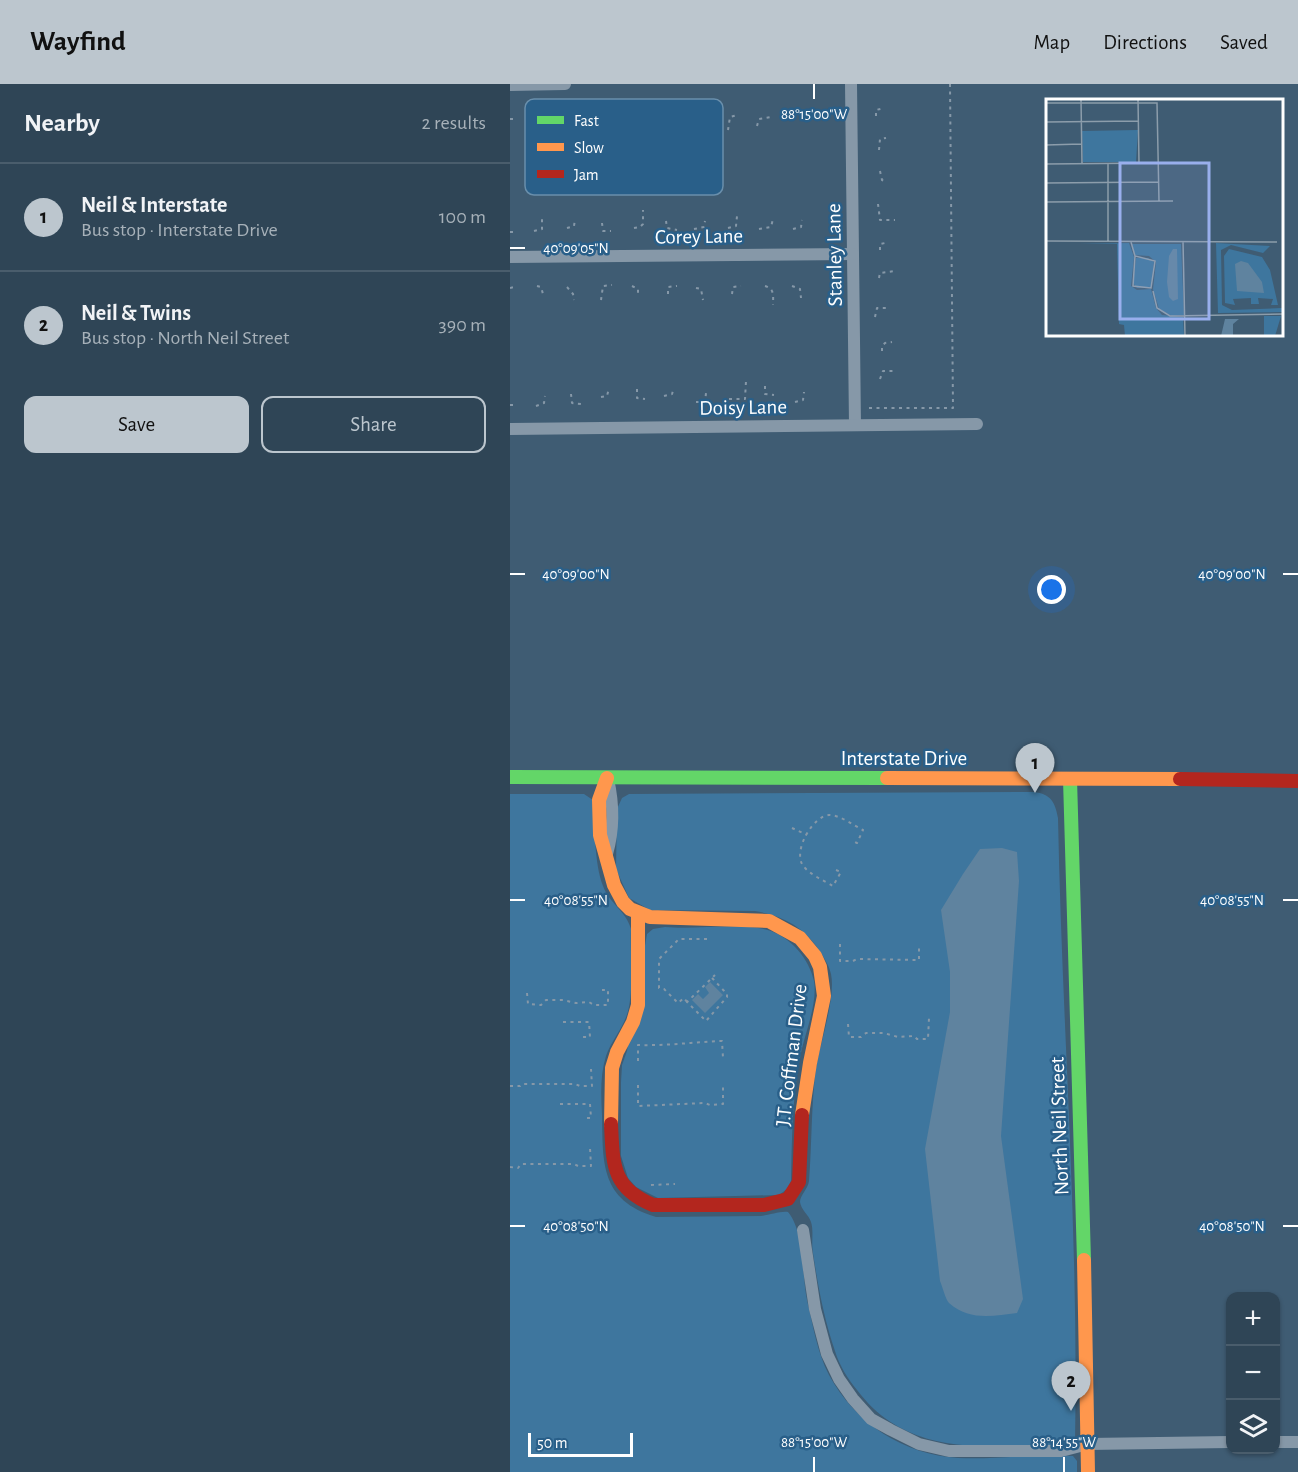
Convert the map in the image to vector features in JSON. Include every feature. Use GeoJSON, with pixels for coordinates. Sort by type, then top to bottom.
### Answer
{"type":"FeatureCollection","features":[{"type":"Feature","properties":{"kind":"main road","name":"Interstate Drive"},"geometry":{"type":"LineString","coordinates":[[510,777],[1070,778],[1298,781]]}},
{"type":"Feature","properties":{"kind":"main road"},"geometry":{"type":"LineString","coordinates":[[607,778],[599,800],[599,836],[615,892],[623,903],[638,914]]}},
{"type":"Feature","properties":{"kind":"main road","name":"North Neil Street"},"geometry":{"type":"LineString","coordinates":[[1070,778],[1071,888],[1088,1472]]}},
{"type":"Feature","properties":{"kind":"main road","name":"J.T. Coffman Drive"},"geometry":{"type":"LineString","coordinates":[[638,914],[674,918],[769,921],[800,938],[815,956],[822,975],[824,996],[802,1117],[799,1182],[795,1191],[788,1198],[764,1205],[653,1205],[635,1196],[620,1182],[613,1145],[612,1068],[613,1058],[636,1018],[638,914]]}},
{"type":"Feature","properties":{"kind":"street"},"geometry":{"type":"LineString","coordinates":[[510,85],[565,84]]}},
{"type":"Feature","properties":{"kind":"street","name":"Stanley Lane"},"geometry":{"type":"LineString","coordinates":[[851,84],[855,425]]}},
{"type":"Feature","properties":{"kind":"street","name":"Corey Lane"},"geometry":{"type":"LineString","coordinates":[[510,257],[853,254]]}},
{"type":"Feature","properties":{"kind":"street","name":"Doisy Lane"},"geometry":{"type":"LineString","coordinates":[[510,429],[977,423]]}},
{"type":"Feature","properties":{"kind":"street"},"geometry":{"type":"LineString","coordinates":[[803,1230],[815,1309],[827,1354],[839,1379],[871,1419],[920,1444],[949,1451],[1061,1450],[1088,1444],[1226,1442]]}},
{"type":"Feature","properties":{"kind":"street"},"geometry":{"type":"LineString","coordinates":[[1280,1442],[1298,1442]]}},
{"type":"Feature","properties":{"kind":"path"},"geometry":{"type":"LineString","coordinates":[[866,408],[953,408],[950,84]]}},
{"type":"Feature","properties":{"kind":"path"},"geometry":{"type":"LineString","coordinates":[[876,116],[876,110],[884,108]]}},
{"type":"Feature","properties":{"kind":"path"},"geometry":{"type":"LineString","coordinates":[[793,113],[801,114],[802,119]]}},
{"type":"Feature","properties":{"kind":"path"},"geometry":{"type":"LineString","coordinates":[[728,130],[730,117],[738,115]]}},
{"type":"Feature","properties":{"kind":"path"},"geometry":{"type":"LineString","coordinates":[[757,126],[759,119],[771,117]]}},
{"type":"Feature","properties":{"kind":"path"},"geometry":{"type":"LineString","coordinates":[[879,150],[880,139],[886,138]]}},
{"type":"Feature","properties":{"kind":"path"},"geometry":{"type":"LineString","coordinates":[[880,171],[882,180],[887,182]]}},
{"type":"Feature","properties":{"kind":"path"},"geometry":{"type":"LineString","coordinates":[[878,204],[880,220],[895,220]]}},
{"type":"Feature","properties":{"kind":"path"},"geometry":{"type":"LineString","coordinates":[[634,228],[642,227],[643,210]]}},
{"type":"Feature","properties":{"kind":"path"},"geometry":{"type":"LineString","coordinates":[[728,228],[736,226],[737,216]]}},
{"type":"Feature","properties":{"kind":"path"},"geometry":{"type":"LineString","coordinates":[[534,231],[542,229],[542,219]]}},
{"type":"Feature","properties":{"kind":"path"},"geometry":{"type":"LineString","coordinates":[[567,228],[574,226],[575,219]]}},
{"type":"Feature","properties":{"kind":"path"},"geometry":{"type":"LineString","coordinates":[[759,229],[771,226],[773,219]]}},
{"type":"Feature","properties":{"kind":"path"},"geometry":{"type":"LineString","coordinates":[[793,229],[801,227],[802,220]]}},
{"type":"Feature","properties":{"kind":"path"},"geometry":{"type":"LineString","coordinates":[[666,221],[667,228],[677,230]]}},
{"type":"Feature","properties":{"kind":"path"},"geometry":{"type":"LineString","coordinates":[[694,229],[704,227],[705,221]]}},
{"type":"Feature","properties":{"kind":"path"},"geometry":{"type":"LineString","coordinates":[[602,223],[603,231],[611,231]]}},
{"type":"Feature","properties":{"kind":"path"},"geometry":{"type":"LineString","coordinates":[[880,250],[880,244],[885,243]]}},
{"type":"Feature","properties":{"kind":"path"},"geometry":{"type":"LineString","coordinates":[[879,278],[880,273],[895,271]]}},
{"type":"Feature","properties":{"kind":"path"},"geometry":{"type":"LineString","coordinates":[[601,300],[603,286],[612,285]]}},
{"type":"Feature","properties":{"kind":"path"},"geometry":{"type":"LineString","coordinates":[[537,286],[541,287],[543,294]]}},
{"type":"Feature","properties":{"kind":"path"},"geometry":{"type":"LineString","coordinates":[[632,286],[638,289],[638,296]]}},
{"type":"Feature","properties":{"kind":"path"},"geometry":{"type":"LineString","coordinates":[[668,294],[668,287],[678,286]]}},
{"type":"Feature","properties":{"kind":"path"},"geometry":{"type":"LineString","coordinates":[[732,294],[733,287],[741,286]]}},
{"type":"Feature","properties":{"kind":"path"},"geometry":{"type":"LineString","coordinates":[[765,286],[773,291],[773,305]]}},
{"type":"Feature","properties":{"kind":"path"},"geometry":{"type":"LineString","coordinates":[[792,286],[798,286],[801,298]]}},
{"type":"Feature","properties":{"kind":"path"},"geometry":{"type":"LineString","coordinates":[[567,287],[573,294],[574,300]]}},
{"type":"Feature","properties":{"kind":"path"},"geometry":{"type":"LineString","coordinates":[[696,288],[701,289],[704,300]]}},
{"type":"Feature","properties":{"kind":"path"},"geometry":{"type":"LineString","coordinates":[[875,317],[877,308],[887,308]]}},
{"type":"Feature","properties":{"kind":"path"},"geometry":{"type":"LineString","coordinates":[[882,351],[885,343],[892,342]]}},
{"type":"Feature","properties":{"kind":"path"},"geometry":{"type":"LineString","coordinates":[[880,379],[883,371],[896,371]]}},
{"type":"Feature","properties":{"kind":"path"},"geometry":{"type":"LineString","coordinates":[[729,399],[745,399],[746,381]]}},
{"type":"Feature","properties":{"kind":"path"},"geometry":{"type":"LineString","coordinates":[[765,386],[765,394],[774,395]]}},
{"type":"Feature","properties":{"kind":"path"},"geometry":{"type":"LineString","coordinates":[[601,396],[607,396],[609,388]]}},
{"type":"Feature","properties":{"kind":"path"},"geometry":{"type":"LineString","coordinates":[[664,396],[672,394],[674,388]]}},
{"type":"Feature","properties":{"kind":"path"},"geometry":{"type":"LineString","coordinates":[[637,389],[637,398],[645,399]]}},
{"type":"Feature","properties":{"kind":"path"},"geometry":{"type":"LineString","coordinates":[[795,402],[803,400],[804,392]]}},
{"type":"Feature","properties":{"kind":"path"},"geometry":{"type":"LineString","coordinates":[[696,402],[705,402],[706,393]]}},
{"type":"Feature","properties":{"kind":"path"},"geometry":{"type":"LineString","coordinates":[[571,394],[572,403],[581,405]]}},
{"type":"Feature","properties":{"kind":"path"},"geometry":{"type":"LineString","coordinates":[[536,406],[544,403],[545,396]]}},
{"type":"Feature","properties":{"kind":"path"},"geometry":{"type":"LineString","coordinates":[[510,405],[516,405]]}},
{"type":"Feature","properties":{"kind":"path"},"geometry":{"type":"LineString","coordinates":[[836,870],[841,872],[833,886],[805,867],[800,859],[800,850],[815,821],[820,817],[831,815],[863,830],[857,843],[853,841]]}},
{"type":"Feature","properties":{"kind":"path"},"geometry":{"type":"LineString","coordinates":[[792,828],[807,835]]}},
{"type":"Feature","properties":{"kind":"path"},"geometry":{"type":"LineString","coordinates":[[711,939],[679,939],[659,959],[659,988],[664,989],[678,1004],[684,998],[706,1021],[727,997],[727,994],[712,978]]}},
{"type":"Feature","properties":{"kind":"path"},"geometry":{"type":"LineString","coordinates":[[840,944],[840,962],[853,962],[857,959],[919,960],[919,948]]}},
{"type":"Feature","properties":{"kind":"path"},"geometry":{"type":"LineString","coordinates":[[687,1002],[715,975]]}},
{"type":"Feature","properties":{"kind":"path"},"geometry":{"type":"LineString","coordinates":[[698,984],[701,988]]}},
{"type":"Feature","properties":{"kind":"path"},"geometry":{"type":"LineString","coordinates":[[527,993],[528,1004],[541,1005],[546,1000],[563,1000],[608,1005],[608,990],[602,990]]}},
{"type":"Feature","properties":{"kind":"path"},"geometry":{"type":"LineString","coordinates":[[848,1024],[849,1037],[861,1037],[866,1033],[884,1033],[898,1037],[914,1036],[918,1039],[928,1039],[929,1018]]}},
{"type":"Feature","properties":{"kind":"path"},"geometry":{"type":"LineString","coordinates":[[562,1022],[589,1022],[590,1037],[583,1037]]}},
{"type":"Feature","properties":{"kind":"path"},"geometry":{"type":"LineString","coordinates":[[638,1061],[638,1045],[665,1046],[722,1041],[723,1058]]}},
{"type":"Feature","properties":{"kind":"path"},"geometry":{"type":"LineString","coordinates":[[510,1086],[520,1086],[522,1083],[575,1083],[580,1086],[592,1086],[591,1069]]}},
{"type":"Feature","properties":{"kind":"path"},"geometry":{"type":"LineString","coordinates":[[638,1085],[638,1106],[723,1104],[723,1087]]}},
{"type":"Feature","properties":{"kind":"path"},"geometry":{"type":"LineString","coordinates":[[560,1104],[590,1104],[591,1118],[586,1118]]}},
{"type":"Feature","properties":{"kind":"path"},"geometry":{"type":"LineString","coordinates":[[510,1167],[518,1168],[521,1164],[591,1166],[590,1148]]}},
{"type":"Feature","properties":{"kind":"path"},"geometry":{"type":"LineString","coordinates":[[646,1185],[675,1184]]}},
{"type":"Feature","properties":{"kind":"shaded area"},"geometry":{"type":"Polygon","coordinates":[[[1034,792],[1051,800],[1058,818],[1075,1286],[1075,1442],[1044,1447],[968,1446],[927,1438],[908,1431],[873,1408],[844,1372],[831,1339],[812,1249],[812,1226],[800,1202],[809,1181],[816,1068],[831,995],[831,974],[826,962],[806,934],[792,923],[775,916],[755,911],[650,910],[629,898],[616,869],[617,809],[622,798],[629,794],[1034,792]]]}},
{"type":"Feature","properties":{"kind":"shaded area"},"geometry":{"type":"Polygon","coordinates":[[[510,794],[584,794],[593,800],[596,855],[600,876],[606,892],[631,929],[630,1002],[624,1023],[606,1056],[601,1100],[603,1149],[608,1178],[624,1201],[656,1217],[761,1216],[788,1212],[800,1241],[807,1300],[821,1357],[840,1392],[867,1422],[900,1443],[938,1456],[972,1458],[1073,1456],[1077,1461],[1077,1472],[510,1472],[510,794]]]}},
{"type":"Feature","properties":{"kind":"shaded area"},"geometry":{"type":"Polygon","coordinates":[[[1002,848],[1017,852],[1019,881],[1001,1136],[1023,1299],[1017,1313],[982,1316],[957,1309],[949,1303],[945,1296],[940,1281],[925,1149],[950,1012],[950,972],[941,910],[980,849],[1002,848]]]}},
{"type":"Feature","properties":{"kind":"shaded area"},"geometry":{"type":"Polygon","coordinates":[[[747,927],[771,931],[793,945],[804,958],[812,973],[814,1000],[795,1088],[791,1181],[787,1189],[779,1195],[658,1198],[636,1187],[628,1178],[621,1156],[622,1065],[627,1051],[647,934],[653,929],[747,927]]]}},
{"type":"Feature","properties":{"kind":"shaded area"},"geometry":{"type":"Polygon","coordinates":[[[710,982],[723,995],[705,1013],[692,1000],[698,994],[703,999],[709,993],[705,987],[710,982]]]}},
{"type":"Feature","properties":{"kind":"traffic: fast"},"geometry":{"type":"LineString","coordinates":[[510,777],[887,778]]}},
{"type":"Feature","properties":{"kind":"traffic: fast"},"geometry":{"type":"LineString","coordinates":[[1070,779],[1084,1260]]}},
{"type":"Feature","properties":{"kind":"traffic: slow"},"geometry":{"type":"LineString","coordinates":[[607,778],[599,800],[600,835],[614,885],[623,902],[630,909],[650,917],[769,921],[800,938],[815,956],[820,967],[824,996],[802,1115]]}},
{"type":"Feature","properties":{"kind":"traffic: slow"},"geometry":{"type":"LineString","coordinates":[[887,778],[1180,779]]}},
{"type":"Feature","properties":{"kind":"traffic: slow"},"geometry":{"type":"LineString","coordinates":[[611,1124],[612,1068],[617,1052],[633,1022],[638,1005],[638,914]]}},
{"type":"Feature","properties":{"kind":"traffic: slow"},"geometry":{"type":"LineString","coordinates":[[1084,1260],[1088,1472]]}},
{"type":"Feature","properties":{"kind":"traffic: jam"},"geometry":{"type":"LineString","coordinates":[[1180,779],[1298,781]]}},
{"type":"Feature","properties":{"kind":"traffic: jam"},"geometry":{"type":"LineString","coordinates":[[611,1124],[617,1174],[629,1191],[653,1205],[764,1205],[788,1199],[799,1182],[802,1115]]}},
{"type":"Feature","properties":{"kind":"place","name":"Neil & Interstate"},"geometry":{"type":"Point","coordinates":[1035,793]}},
{"type":"Feature","properties":{"kind":"place","name":"Neil & Twins"},"geometry":{"type":"Point","coordinates":[1071,1411]}}]}
